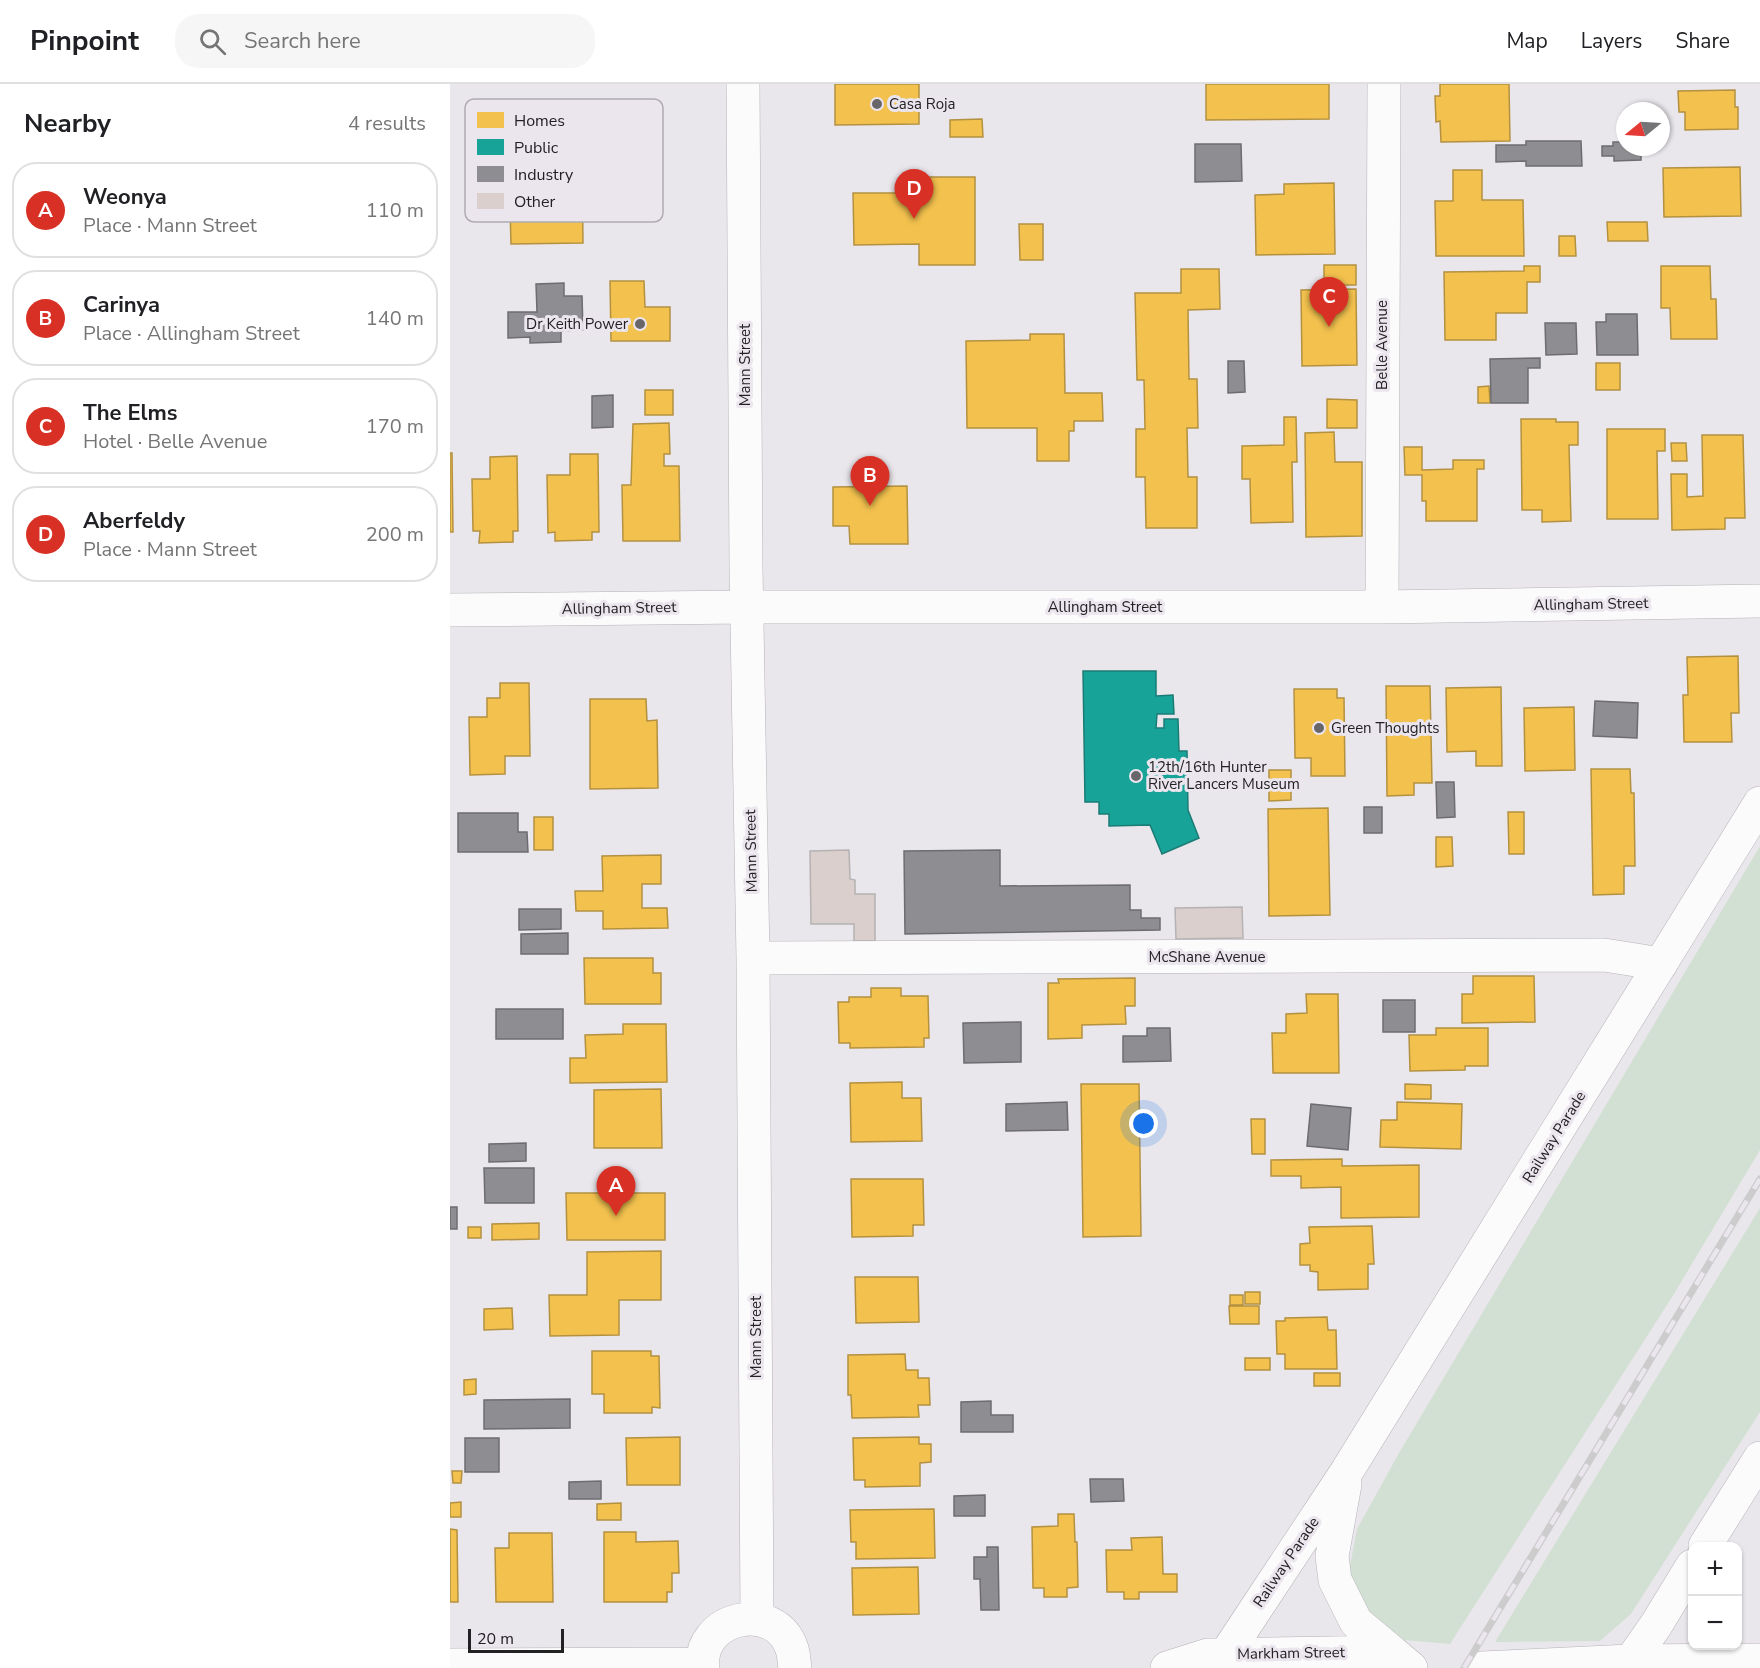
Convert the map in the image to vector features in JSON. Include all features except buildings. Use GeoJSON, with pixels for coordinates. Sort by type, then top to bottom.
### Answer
{"type":"FeatureCollection","features":[{"type":"Feature","properties":{"kind":"street","name":"Mann Street"},"geometry":{"type":"LineString","coordinates":[[743,84],[746,607],[753,958],[757,1618]]}},
{"type":"Feature","properties":{"kind":"street","name":"Belle Avenue"},"geometry":{"type":"LineString","coordinates":[[1382,607],[1384,84]]}},
{"type":"Feature","properties":{"kind":"street","name":"Allingham Street"},"geometry":{"type":"LineString","coordinates":[[450,610],[746,607],[1382,607],[1760,601]]}},
{"type":"Feature","properties":{"kind":"street","name":"Railway Parade"},"geometry":{"type":"LineString","coordinates":[[1226,1654],[1347,1471],[1760,802]]}},
{"type":"Feature","properties":{"kind":"street","name":"McShane Avenue"},"geometry":{"type":"LineString","coordinates":[[753,958],[1604,955],[1661,964]]}},
{"type":"Feature","properties":{"kind":"street"},"geometry":{"type":"LineString","coordinates":[[1708,1542],[1760,1458]]}},
{"type":"Feature","properties":{"kind":"street","name":"Railway Parade"},"geometry":{"type":"LineString","coordinates":[[1347,1471],[1332,1556],[1335,1580],[1356,1622],[1402,1660]]}},
{"type":"Feature","properties":{"kind":"street"},"geometry":{"type":"LineString","coordinates":[[1628,1664],[1656,1625],[1688,1573]]}},
{"type":"Feature","properties":{"kind":"street"},"geometry":{"type":"LineString","coordinates":[[450,1665],[703,1666],[706,1649],[712,1636],[724,1626],[737,1620],[757,1618],[777,1628],[786,1638],[792,1650],[795,1668]]}},
{"type":"Feature","properties":{"kind":"street","name":"Markham Street"},"geometry":{"type":"LineString","coordinates":[[1167,1668],[1208,1655],[1226,1654],[1402,1660]]}},
{"type":"Feature","properties":{"kind":"street"},"geometry":{"type":"LineString","coordinates":[[1482,1668],[1760,1660]]}},
{"type":"Feature","properties":{"kind":"green space"},"geometry":{"type":"Polygon","coordinates":[[[1760,846],[1760,1150],[1674,1294],[1450,1644],[1404,1640],[1372,1620],[1349,1571],[1357,1529],[1399,1453],[1760,846]]]}},
{"type":"Feature","properties":{"kind":"green space"},"geometry":{"type":"Polygon","coordinates":[[[1760,1208],[1760,1412],[1631,1614],[1600,1641],[1495,1642],[1760,1208]]]}},
{"type":"Feature","properties":{"kind":"railway"},"geometry":{"type":"LineString","coordinates":[[1464,1668],[1760,1179]]}},
{"type":"Feature","properties":{"kind":"place","name":"Casa Roja"},"geometry":{"type":"Point","coordinates":[877,104]}},
{"type":"Feature","properties":{"kind":"place","name":"Aberfeldy"},"geometry":{"type":"Point","coordinates":[914,219]}},
{"type":"Feature","properties":{"kind":"place","name":"Dr Keith Power"},"geometry":{"type":"Point","coordinates":[640,324]}},
{"type":"Feature","properties":{"kind":"place","name":"The Elms"},"geometry":{"type":"Point","coordinates":[1329,327]}},
{"type":"Feature","properties":{"kind":"place","name":"Carinya"},"geometry":{"type":"Point","coordinates":[870,506]}},
{"type":"Feature","properties":{"kind":"place","name":"Green Thoughts"},"geometry":{"type":"Point","coordinates":[1319,728]}},
{"type":"Feature","properties":{"kind":"place","name":"12th/16th Hunter River Lancers Museum"},"geometry":{"type":"Point","coordinates":[1136,776]}},
{"type":"Feature","properties":{"kind":"place","name":"Weonya"},"geometry":{"type":"Point","coordinates":[616,1216]}}]}
